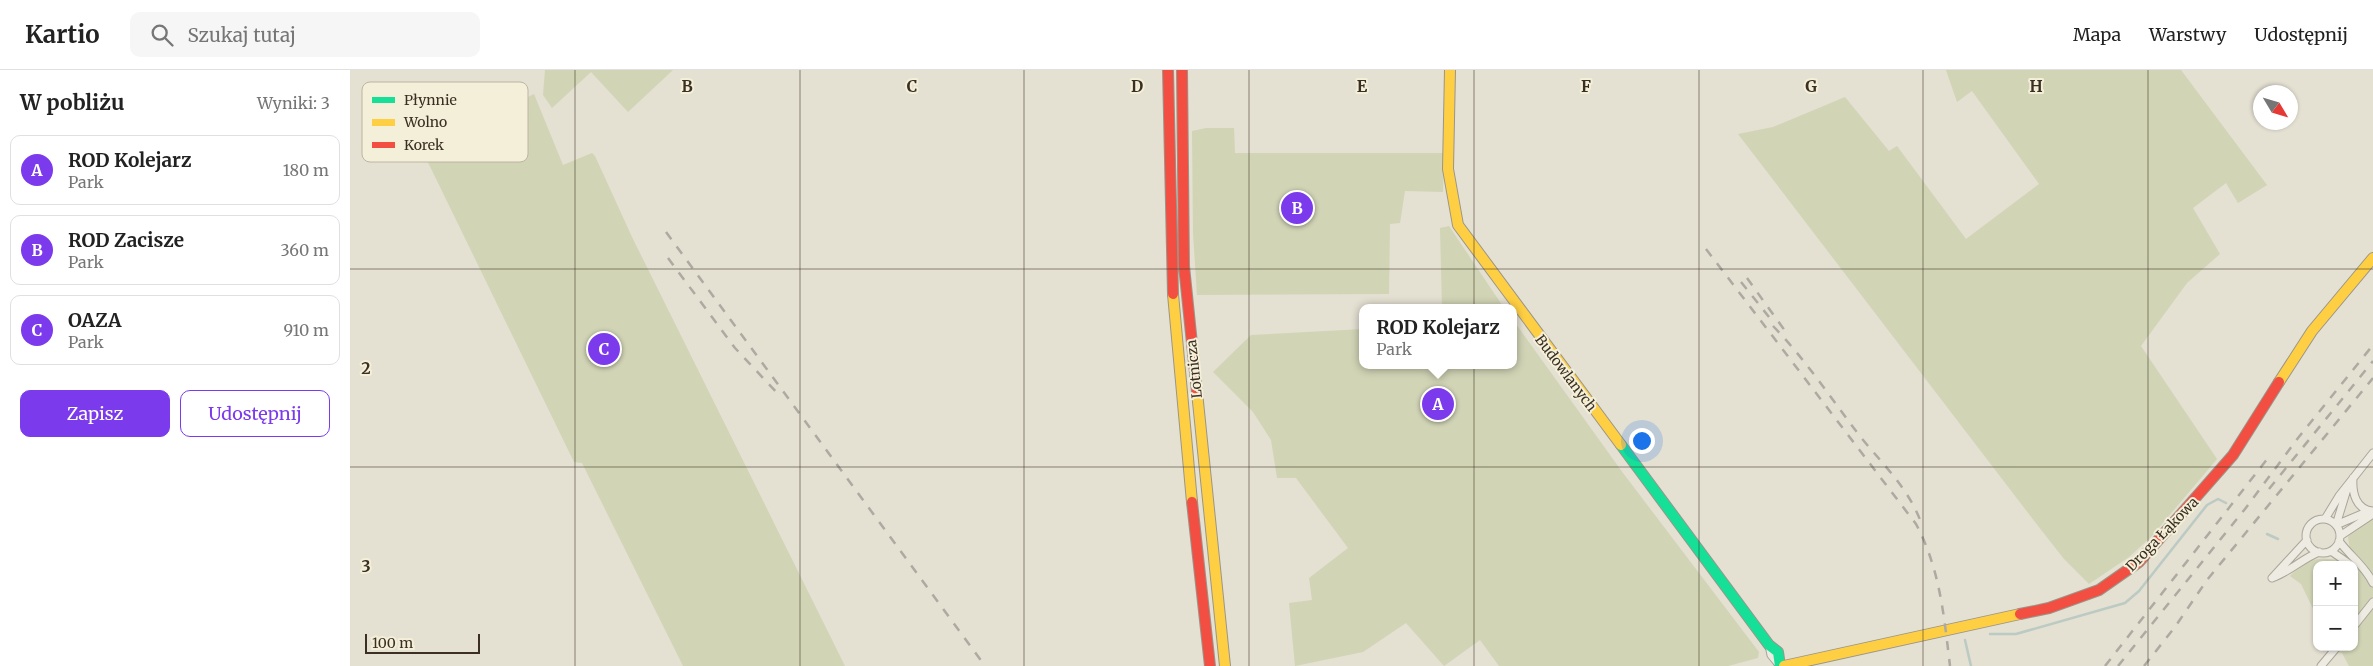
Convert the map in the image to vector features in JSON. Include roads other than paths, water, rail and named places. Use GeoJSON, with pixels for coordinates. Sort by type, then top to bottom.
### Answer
{"type":"FeatureCollection","features":[{"type":"Feature","properties":{"kind":"main road","name":"Lotnicza"},"geometry":{"type":"LineString","coordinates":[[1168,70],[1171,276],[1204,625],[1210,666]]}},
{"type":"Feature","properties":{"kind":"main road","name":"Lotnicza"},"geometry":{"type":"LineString","coordinates":[[1182,70],[1183,227],[1186,294],[1225,666]]}},
{"type":"Feature","properties":{"kind":"main road","name":"Budowlanych"},"geometry":{"type":"LineString","coordinates":[[1450,70],[1446,123],[1452,199],[1458,225],[1516,304]]}},
{"type":"Feature","properties":{"kind":"main road","name":"Droga Łąkowa"},"geometry":{"type":"LineString","coordinates":[[1784,666],[2049,608],[2091,594],[2116,579],[2138,562],[2159,541],[2233,455],[2312,331],[2373,258]]}},
{"type":"Feature","properties":{"kind":"main road","name":"Budowlanych"},"geometry":{"type":"LineString","coordinates":[[1517,305],[1769,645],[1778,652],[1780,666]]}},
{"type":"Feature","properties":{"kind":"street"},"geometry":{"type":"LineString","coordinates":[[2325,519],[2339,496],[2373,453]]}},
{"type":"Feature","properties":{"kind":"street"},"geometry":{"type":"LineString","coordinates":[[2353,478],[2353,493],[2356,501],[2362,507],[2372,512]]}},
{"type":"Feature","properties":{"kind":"street"},"geometry":{"type":"LineString","coordinates":[[2348,486],[2336,525],[2340,538],[2373,583]]}},
{"type":"Feature","properties":{"kind":"street"},"geometry":{"type":"LineString","coordinates":[[2346,561],[2331,551],[2319,552],[2299,562],[2282,575],[2272,578],[2307,540],[2309,526],[2325,519],[2336,525],[2372,512]]}},
{"type":"Feature","properties":{"kind":"street"},"geometry":{"type":"LineString","coordinates":[[2331,551],[2340,538],[2372,512]]}},
{"type":"Feature","properties":{"kind":"street"},"geometry":{"type":"LineString","coordinates":[[2307,540],[2311,548],[2319,552]]}},
{"type":"Feature","properties":{"kind":"street"},"geometry":{"type":"LineString","coordinates":[[2358,568],[2365,571]]}},
{"type":"Feature","properties":{"kind":"street"},"geometry":{"type":"LineString","coordinates":[[2358,621],[2373,602]]}},
{"type":"Feature","properties":{"kind":"street"},"geometry":{"type":"LineString","coordinates":[[2321,666],[2334,651]]}},
{"type":"Feature","properties":{"kind":"waterway"},"geometry":{"type":"LineString","coordinates":[[1990,634],[2016,634],[2125,603],[2139,591],[2207,505],[2218,499],[2226,503]]}},
{"type":"Feature","properties":{"kind":"waterway"},"geometry":{"type":"LineString","coordinates":[[2267,534],[2278,539]]}},
{"type":"Feature","properties":{"kind":"waterway"},"geometry":{"type":"LineString","coordinates":[[1965,640],[1971,666]]}},
{"type":"Feature","properties":{"kind":"railway"},"geometry":{"type":"LineString","coordinates":[[666,232],[985,666]]}},
{"type":"Feature","properties":{"kind":"railway"},"geometry":{"type":"LineString","coordinates":[[1706,249],[1916,524],[1931,558],[1936,576],[1943,611],[1950,666]]}},
{"type":"Feature","properties":{"kind":"railway"},"geometry":{"type":"LineString","coordinates":[[668,258],[735,348],[779,395]]}},
{"type":"Feature","properties":{"kind":"railway"},"geometry":{"type":"LineString","coordinates":[[1747,278],[1788,335]]}},
{"type":"Feature","properties":{"kind":"railway"},"geometry":{"type":"LineString","coordinates":[[1741,282],[1769,317]]}},
{"type":"Feature","properties":{"kind":"railway"},"geometry":{"type":"LineString","coordinates":[[1773,326],[1807,365],[1859,435],[1895,477],[1917,512],[1922,525]]}},
{"type":"Feature","properties":{"kind":"railway"},"geometry":{"type":"LineString","coordinates":[[2118,666],[2245,509],[2298,438],[2373,345]]}},
{"type":"Feature","properties":{"kind":"railway"},"geometry":{"type":"LineString","coordinates":[[2269,489],[2373,361]]}},
{"type":"Feature","properties":{"kind":"railway"},"geometry":{"type":"LineString","coordinates":[[2144,666],[2175,627],[2207,580],[2373,378]]}},
{"type":"Feature","properties":{"kind":"railway"},"geometry":{"type":"LineString","coordinates":[[2105,666],[2268,458]]}},
{"type":"Feature","properties":{"kind":"place","name":"ROD Zacisze"},"geometry":{"type":"Point","coordinates":[1297,208]}},
{"type":"Feature","properties":{"kind":"place","name":"OAZA"},"geometry":{"type":"Point","coordinates":[604,349]}},
{"type":"Feature","properties":{"kind":"place","name":"ROD Kolejarz"},"geometry":{"type":"Point","coordinates":[1438,404]}}]}
